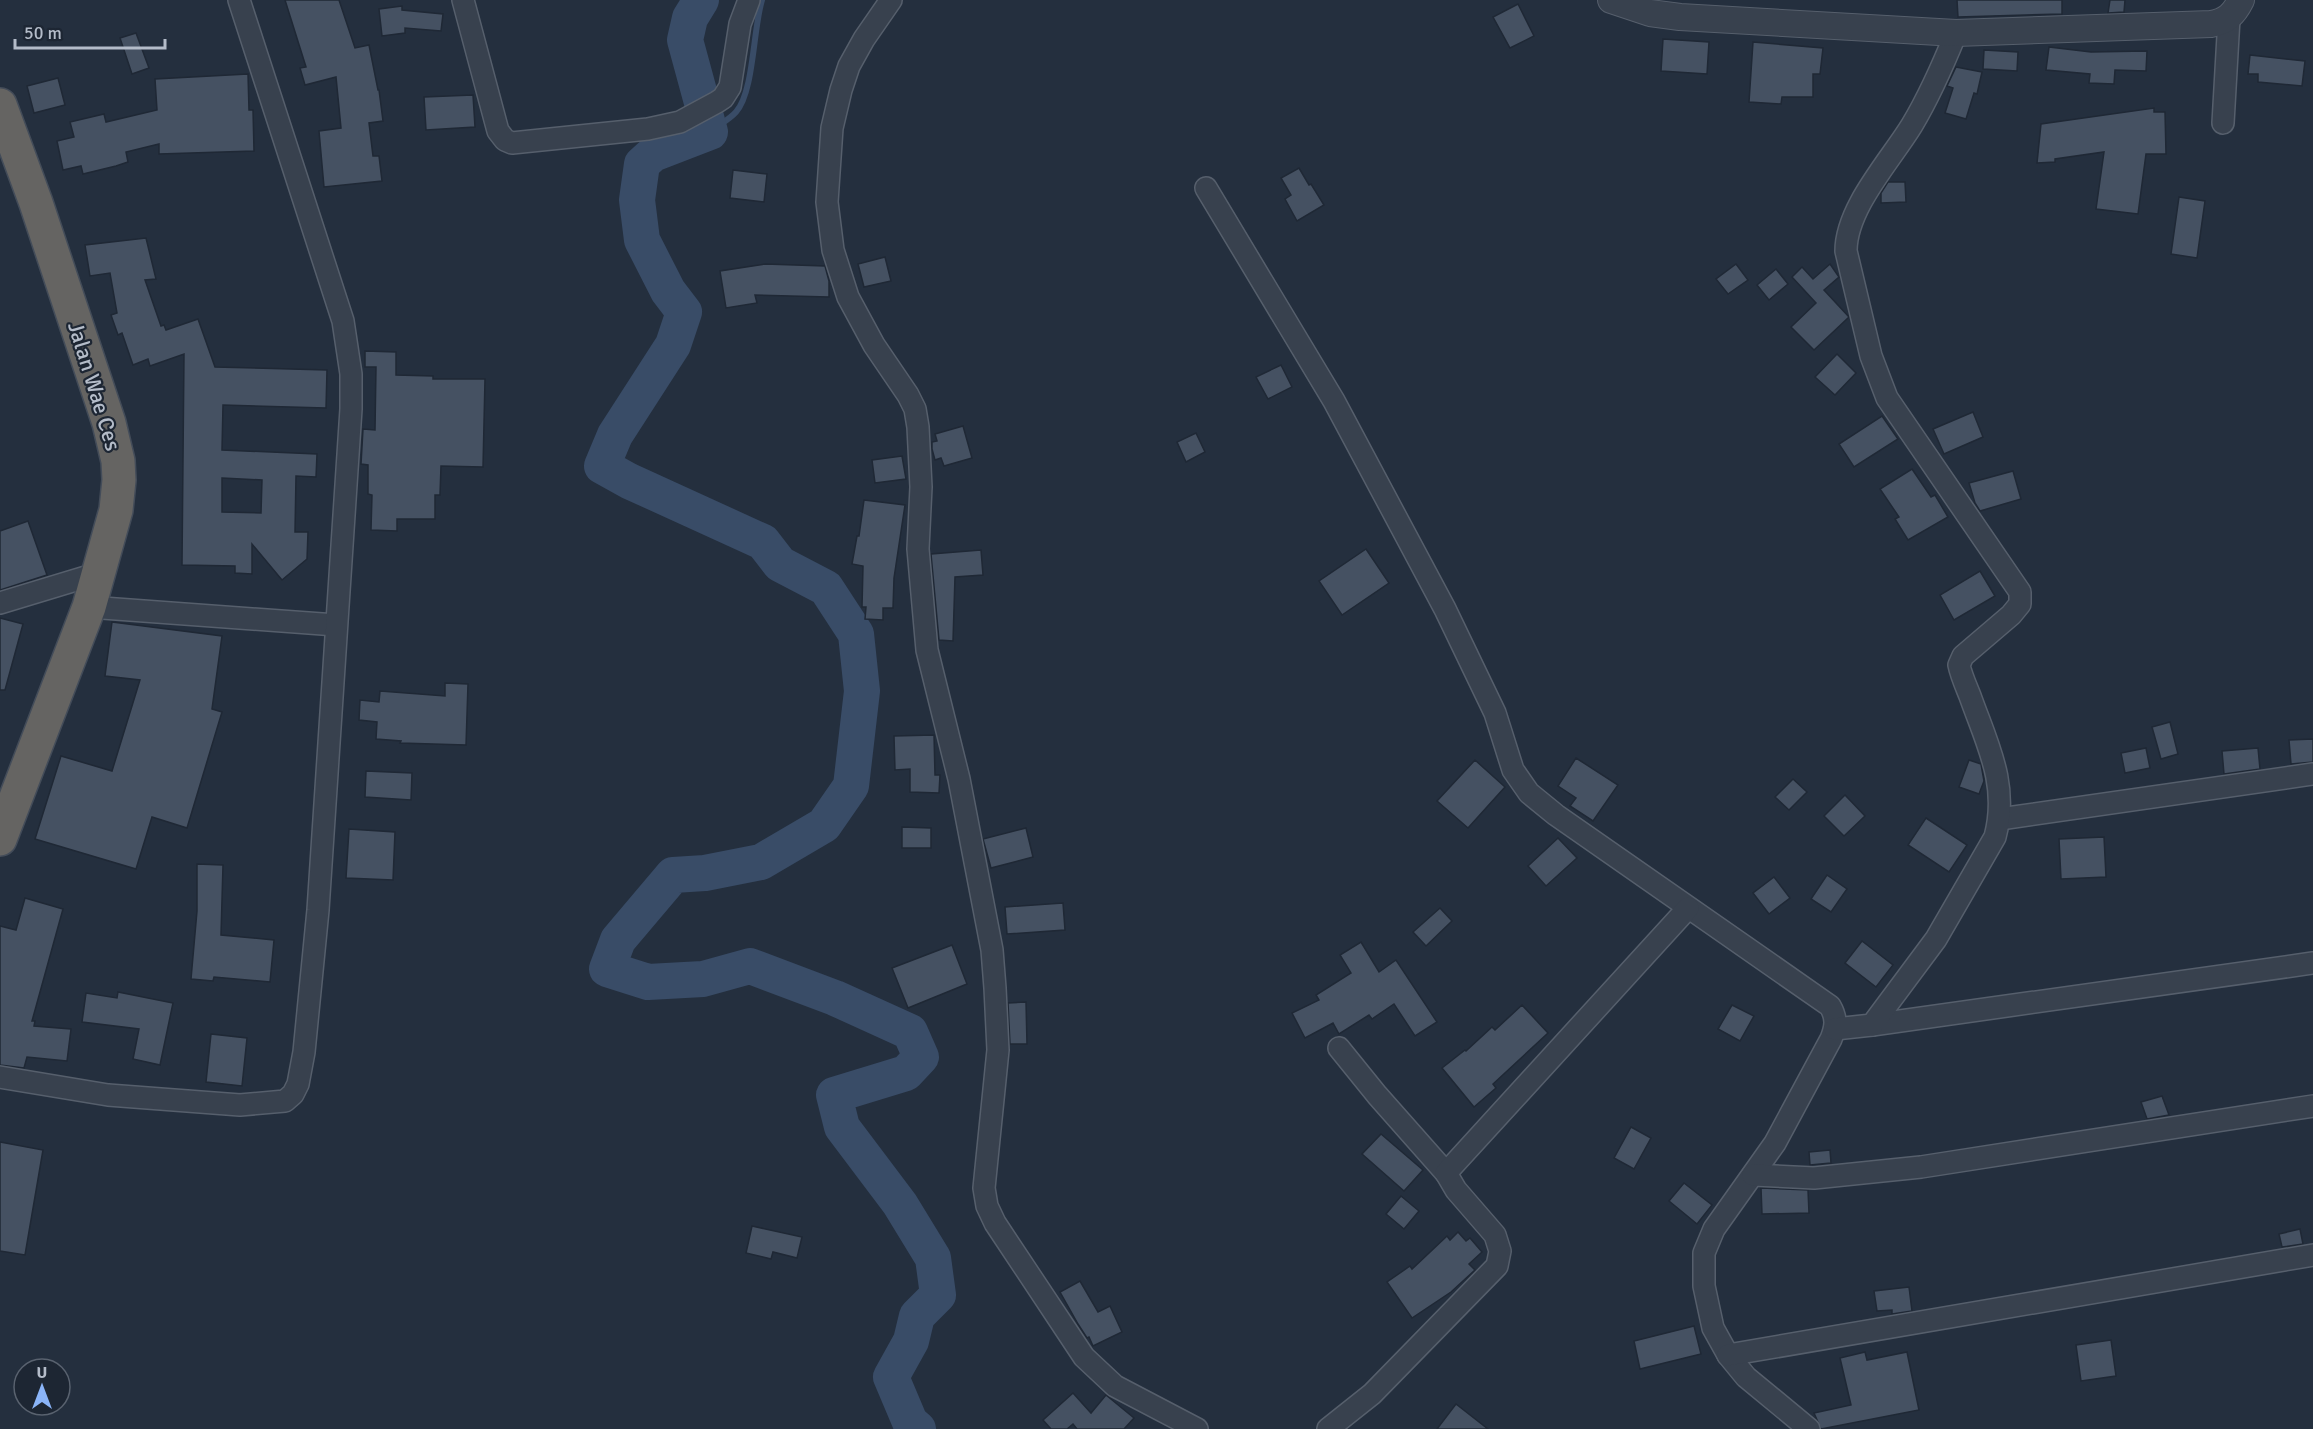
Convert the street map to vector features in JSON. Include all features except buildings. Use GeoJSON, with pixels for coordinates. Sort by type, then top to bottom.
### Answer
{"type":"FeatureCollection","features":[{"type":"Feature","properties":{"kind":"highway","name":"Jalan Wae Ces"},"geometry":{"type":"LineString","coordinates":[[0,105],[36,203],[109,423],[118,461],[119,494],[89,607],[0,839]]}},
{"type":"Feature","properties":{"kind":"street"},"geometry":{"type":"LineString","coordinates":[[0,1077],[108,1095],[240,1105],[285,1101],[298,1084],[304,1052],[318,910],[351,409],[351,374],[344,332],[238,0]]}},
{"type":"Feature","properties":{"kind":"street"},"geometry":{"type":"LineString","coordinates":[[463,0],[498,131],[505,140],[512,143],[648,129],[680,122],[717,102],[723,98],[730,87],[740,24],[749,0]]}},
{"type":"Feature","properties":{"kind":"street"},"geometry":{"type":"LineString","coordinates":[[891,0],[864,39],[849,66],[841,90],[832,128],[827,202],[833,250],[848,297],[874,345],[908,395],[915,409],[918,427],[921,487],[918,549],[927,650],[958,779],[992,950],[998,1050],[984,1188],[987,1206],[1013,1252],[1084,1358],[1115,1386],[1197,1429]]}},
{"type":"Feature","properties":{"kind":"street"},"geometry":{"type":"LineString","coordinates":[[1611,0],[1650,13],[1680,17],[1956,33],[2191,26],[2223,22],[2235,9]]}},
{"type":"Feature","properties":{"kind":"street"},"geometry":{"type":"LineString","coordinates":[[2223,123],[2235,9]]}},
{"type":"Feature","properties":{"kind":"street"},"geometry":{"type":"LineString","coordinates":[[1872,1025],[1936,939],[1995,837],[2000,819],[2001,797],[1998,772],[1959,665],[1963,656],[2011,615],[2020,604],[2020,592],[1887,398],[1871,356],[1846,251],[1847,234],[1874,180],[1911,127],[1935,84],[1956,33]]}},
{"type":"Feature","properties":{"kind":"street"},"geometry":{"type":"LineString","coordinates":[[1206,188],[1334,401],[1445,609],[1495,713],[1513,770],[1521,784],[1529,794],[1556,815],[1830,1006],[1836,1015],[1835,1029],[1775,1143],[1714,1229],[1704,1253],[1704,1286],[1713,1328],[1728,1355],[1746,1377],[1809,1429]]}},
{"type":"Feature","properties":{"kind":"street"},"geometry":{"type":"LineString","coordinates":[[0,603],[99,573]]}},
{"type":"Feature","properties":{"kind":"street"},"geometry":{"type":"LineString","coordinates":[[89,607],[336,626]]}},
{"type":"Feature","properties":{"kind":"street"},"geometry":{"type":"LineString","coordinates":[[2000,819],[2313,774]]}},
{"type":"Feature","properties":{"kind":"street"},"geometry":{"type":"LineString","coordinates":[[1446,1173],[1688,908]]}},
{"type":"Feature","properties":{"kind":"street"},"geometry":{"type":"LineString","coordinates":[[1835,1029],[2313,963]]}},
{"type":"Feature","properties":{"kind":"street"},"geometry":{"type":"LineString","coordinates":[[1328,1429],[1372,1394],[1497,1266],[1500,1251],[1495,1235],[1462,1197],[1446,1173],[1377,1095],[1340,1048]]}},
{"type":"Feature","properties":{"kind":"street"},"geometry":{"type":"LineString","coordinates":[[1753,1175],[1814,1178],[1921,1167],[2313,1106]]}},
{"type":"Feature","properties":{"kind":"street"},"geometry":{"type":"LineString","coordinates":[[1728,1355],[2313,1255]]}},
{"type":"Feature","properties":{"kind":"waterway"},"geometry":{"type":"LineString","coordinates":[[701,0],[690,18],[685,40],[710,132],[653,154],[642,164],[637,200],[642,240],[668,291],[684,312],[673,345],[615,435],[602,466],[629,481],[763,542],[780,564],[826,588],[856,634],[862,691],[851,786],[824,825],[761,862],[705,873],[673,875],[618,940],[607,969],[648,982],[703,979],[750,966],[835,998],[910,1032],[921,1057],[906,1073],[834,1095],[842,1127],[900,1204],[933,1258],[938,1295],[917,1316],[911,1341],[891,1377],[910,1422],[918,1429]]}},
{"type":"Feature","properties":{"kind":"waterway"},"geometry":{"type":"LineString","coordinates":[[710,132],[733,115],[742,103],[750,75],[762,0]]}}]}
